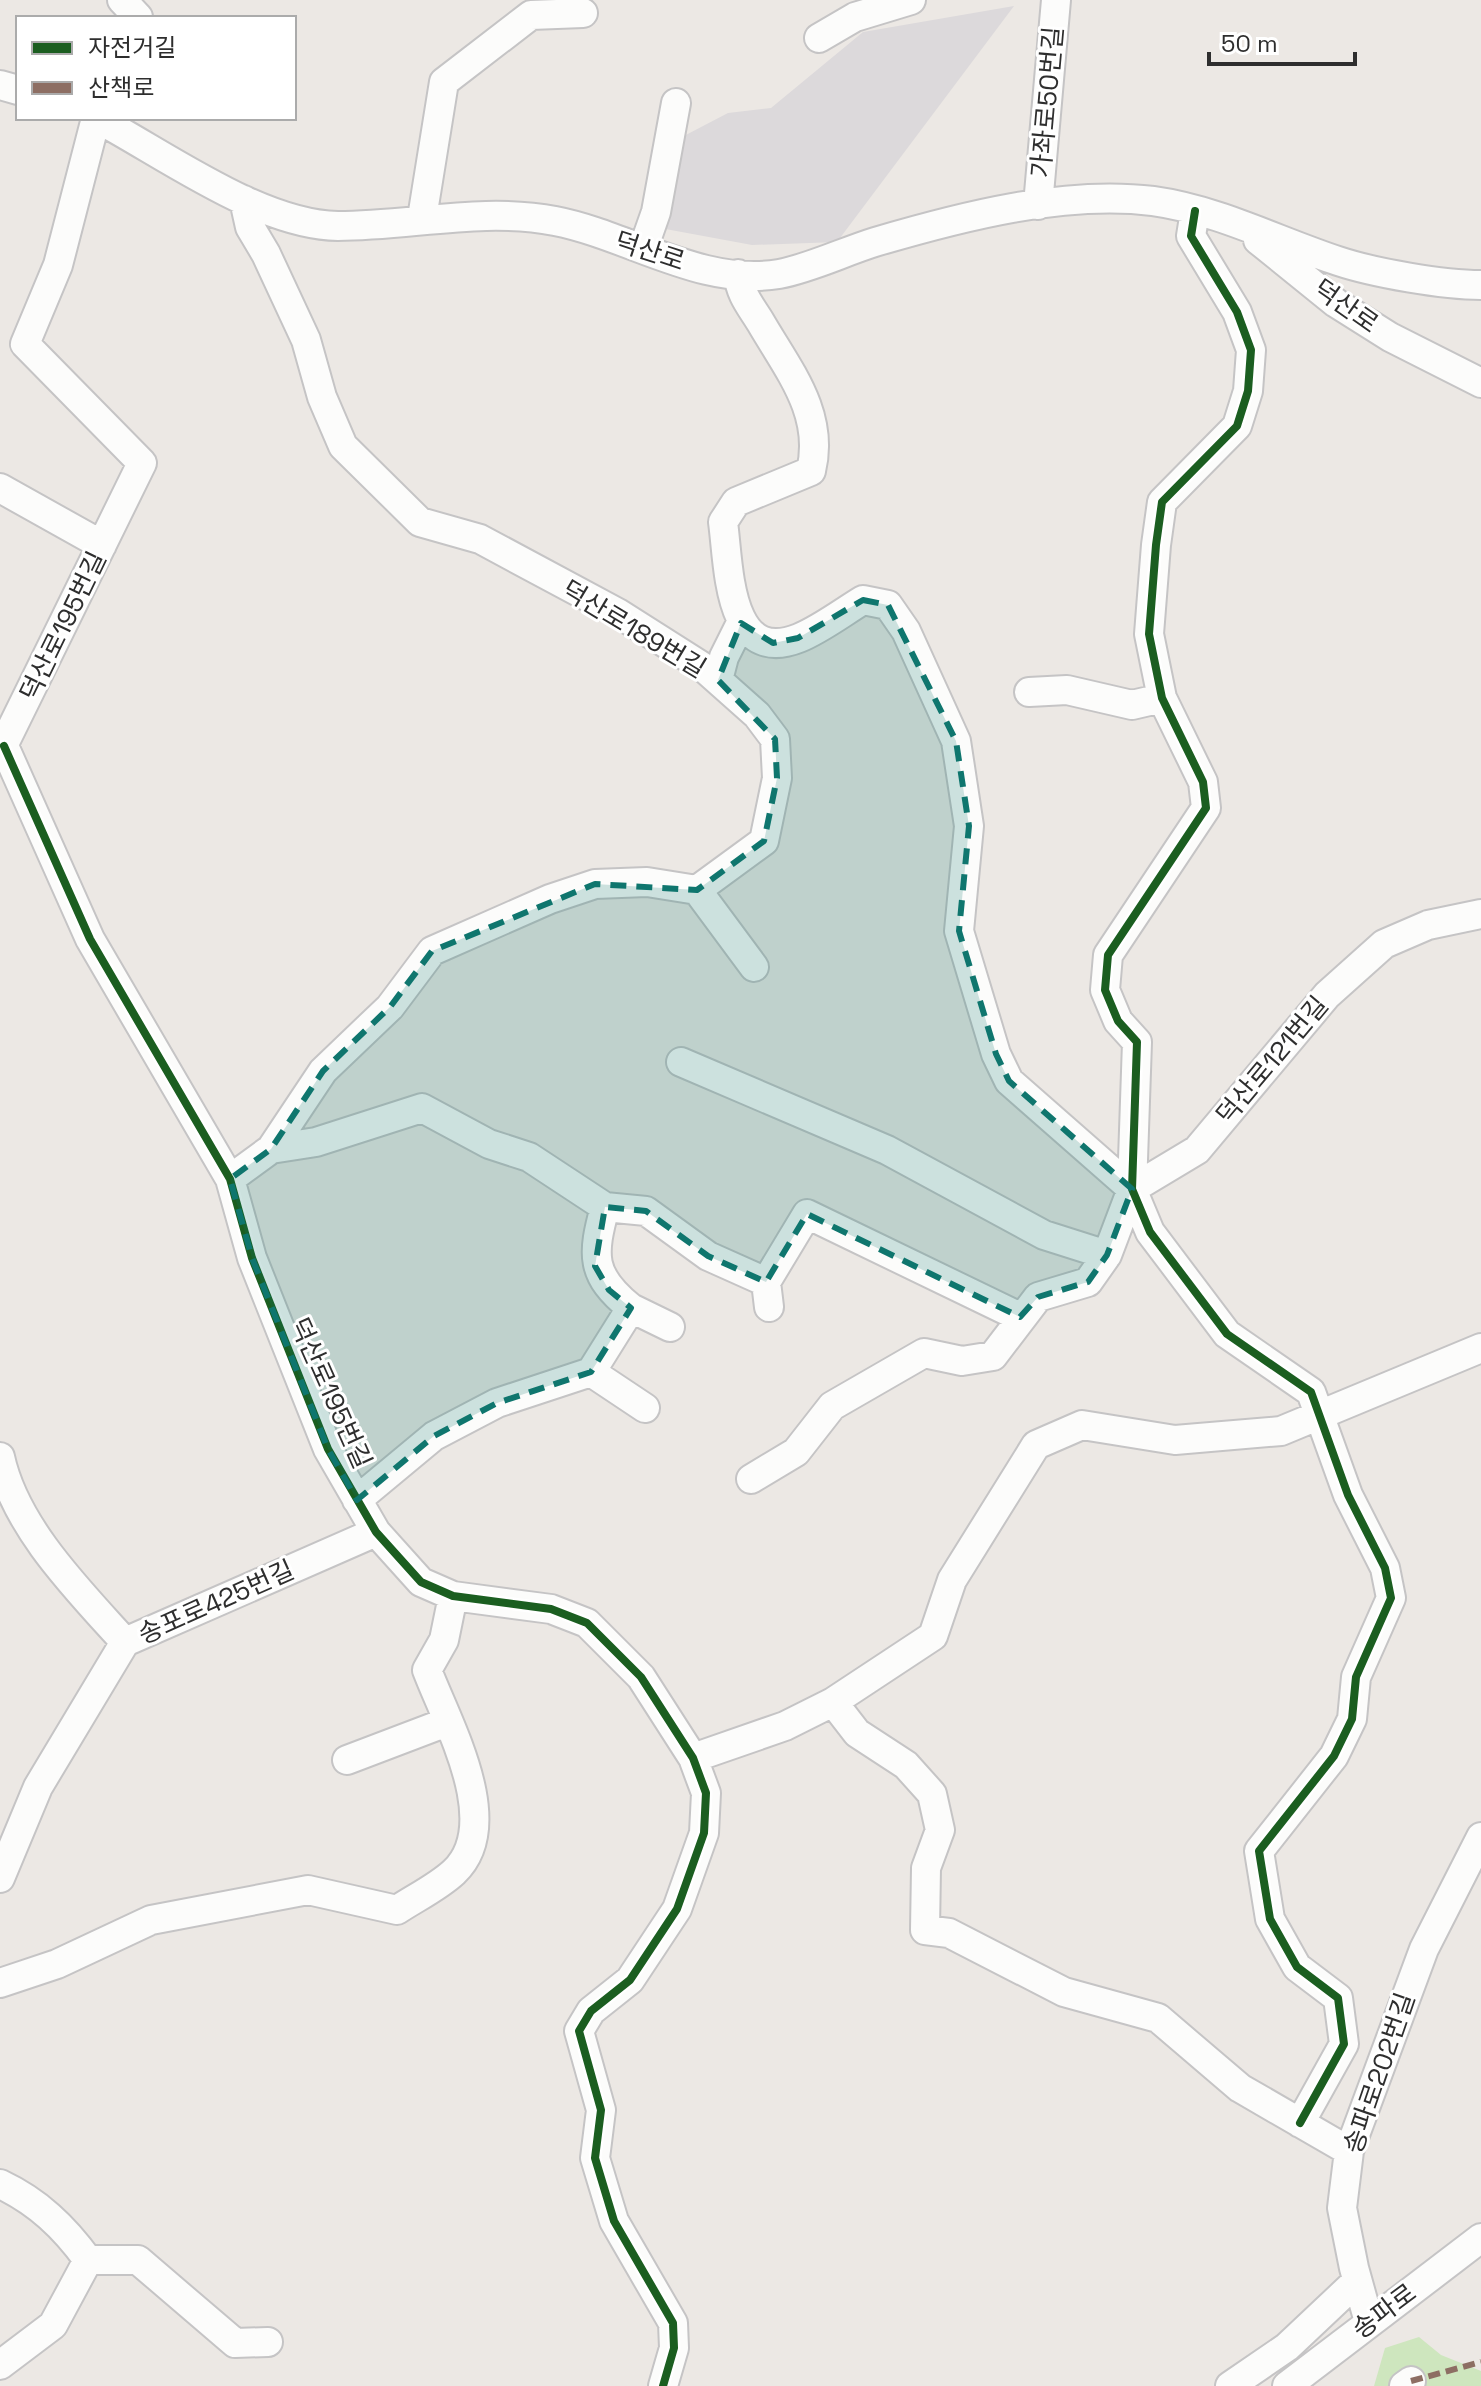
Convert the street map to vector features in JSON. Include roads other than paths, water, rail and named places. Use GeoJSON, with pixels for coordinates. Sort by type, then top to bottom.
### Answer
{"type":"FeatureCollection","features":[{"type":"Feature","properties":{"kind":"street"},"geometry":{"type":"LineString","coordinates":[[122,0],[135,16]]}},
{"type":"Feature","properties":{"kind":"street"},"geometry":{"type":"LineString","coordinates":[[819,38],[855,17],[911,0]]}},
{"type":"Feature","properties":{"kind":"street","name":"가좌로50번길"},"geometry":{"type":"LineString","coordinates":[[1038,205],[1056,0]]}},
{"type":"Feature","properties":{"kind":"street"},"geometry":{"type":"LineString","coordinates":[[422,218],[444,82],[531,15],[583,13]]}},
{"type":"Feature","properties":{"kind":"street"},"geometry":{"type":"LineString","coordinates":[[643,249],[656,212],[676,103]]}},
{"type":"Feature","properties":{"kind":"street","name":"덕산로195번길"},"geometry":{"type":"LineString","coordinates":[[95,120],[58,265],[25,344],[142,463],[2,749],[90,939],[230,1179],[252,1258],[328,1449],[376,1532],[421,1582],[453,1596],[551,1609],[587,1623],[641,1677],[693,1758],[706,1793],[704,1833],[677,1909],[630,1980],[591,2011],[579,2031],[601,2110],[595,2158],[614,2221],[673,2323],[674,2348],[663,2386]]}},
{"type":"Feature","properties":{"kind":"street","name":"덕산로"},"geometry":{"type":"LineString","coordinates":[[100,120],[244,200],[299,219],[337,226],[422,218],[525,215],[561,222],[643,249],[738,274],[778,274],[905,234],[993,211],[1038,205],[1152,201],[1208,214],[1342,262],[1481,285]]}},
{"type":"Feature","properties":{"kind":"street","name":"덕산로189번길"},"geometry":{"type":"LineString","coordinates":[[244,200],[250,227],[306,340],[322,397],[343,446],[420,522],[480,539],[618,613],[703,667],[757,715],[775,739],[777,778],[764,841],[697,890]]}},
{"type":"Feature","properties":{"kind":"street"},"geometry":{"type":"LineString","coordinates":[[751,1479],[796,1452],[832,1406],[924,1353],[962,1361],[993,1356],[1038,1297],[1088,1282],[1107,1255],[1132,1189],[1137,1042],[1118,1021],[1105,990],[1108,955],[1206,808],[1203,782],[1162,698],[1149,634],[1162,502],[1237,426],[1248,391],[1251,350],[1237,312],[1191,236],[1208,214]]}},
{"type":"Feature","properties":{"kind":"street","name":"덕산로"},"geometry":{"type":"LineString","coordinates":[[1208,214],[1268,246],[1336,303],[1390,337],[1481,383]]}},
{"type":"Feature","properties":{"kind":"street"},"geometry":{"type":"LineString","coordinates":[[738,274],[740,296],[759,319],[813,415],[817,448],[811,471],[736,502],[723,522],[733,601],[741,623],[758,638],[773,643],[798,638],[863,600],[888,605],[906,631],[956,741],[969,826],[959,931],[996,1054],[1009,1081],[1132,1189],[1150,1232],[1227,1334],[1311,1392],[1348,1495],[1385,1568],[1391,1598],[1356,1677],[1352,1719],[1334,1756],[1259,1851],[1270,1919],[1297,1967],[1338,1998],[1344,2044],[1300,2123]]}},
{"type":"Feature","properties":{"kind":"street"},"geometry":{"type":"LineString","coordinates":[[0,488],[102,545]]}},
{"type":"Feature","properties":{"kind":"street"},"geometry":{"type":"LineString","coordinates":[[718,680],[724,657],[741,623]]}},
{"type":"Feature","properties":{"kind":"street"},"geometry":{"type":"LineString","coordinates":[[1029,692],[1067,690],[1132,705],[1162,698]]}},
{"type":"Feature","properties":{"kind":"street"},"geometry":{"type":"LineString","coordinates":[[230,1179],[271,1149],[323,1071],[390,1007],[432,951],[535,905],[595,884],[647,882],[697,890],[754,967]]}},
{"type":"Feature","properties":{"kind":"street","name":"덕산로121번길"},"geometry":{"type":"LineString","coordinates":[[1132,1189],[1197,1150],[1327,995],[1384,944],[1428,925],[1481,914]]}},
{"type":"Feature","properties":{"kind":"street"},"geometry":{"type":"LineString","coordinates":[[681,1062],[887,1150],[1044,1235],[1107,1255]]}},
{"type":"Feature","properties":{"kind":"street"},"geometry":{"type":"LineString","coordinates":[[271,1149],[316,1142],[422,1108],[489,1144],[529,1157],[605,1207],[646,1211],[768,1295],[807,1214],[1020,1317]]}},
{"type":"Feature","properties":{"kind":"street"},"geometry":{"type":"LineString","coordinates":[[605,1207],[595,1266],[609,1290],[631,1308],[670,1327]]}},
{"type":"Feature","properties":{"kind":"street"},"geometry":{"type":"LineString","coordinates":[[631,1308],[591,1372],[645,1408]]}},
{"type":"Feature","properties":{"kind":"street"},"geometry":{"type":"LineString","coordinates":[[693,1758],[785,1726],[833,1702],[933,1636],[952,1580],[1036,1445],[1082,1425],[1175,1440],[1281,1431],[1481,1348]]}},
{"type":"Feature","properties":{"kind":"street","name":"덕산로195번길"},"geometry":{"type":"LineString","coordinates":[[357,1500],[434,1436],[497,1403],[591,1372]]}},
{"type":"Feature","properties":{"kind":"street"},"geometry":{"type":"LineString","coordinates":[[0,1457],[5,1480],[36,1532],[82,1594],[125,1642]]}},
{"type":"Feature","properties":{"kind":"street","name":"송포로425번길"},"geometry":{"type":"LineString","coordinates":[[0,1878],[38,1787],[125,1642],[376,1532]]}},
{"type":"Feature","properties":{"kind":"street"},"geometry":{"type":"LineString","coordinates":[[0,1983],[57,1964],[151,1920],[308,1890],[397,1910],[455,1872],[474,1839],[474,1791],[427,1670],[444,1640],[453,1596]]}},
{"type":"Feature","properties":{"kind":"street"},"geometry":{"type":"LineString","coordinates":[[833,1702],[857,1733],[906,1765],[932,1794],[940,1830],[926,1868],[925,1930],[949,1933],[1064,1992],[1158,2018],[1240,2088],[1349,2151]]}},
{"type":"Feature","properties":{"kind":"street"},"geometry":{"type":"LineString","coordinates":[[347,1760],[447,1722]]}},
{"type":"Feature","properties":{"kind":"street","name":"송파로202번길"},"geometry":{"type":"LineString","coordinates":[[1369,2322],[1342,2208],[1349,2151],[1424,1949],[1481,1837]]}},
{"type":"Feature","properties":{"kind":"street"},"geometry":{"type":"LineString","coordinates":[[0,2184],[24,2196],[66,2229],[88,2260]]}},
{"type":"Feature","properties":{"kind":"street","name":"송파로"},"geometry":{"type":"LineString","coordinates":[[1287,2386],[1481,2238]]}},
{"type":"Feature","properties":{"kind":"street"},"geometry":{"type":"LineString","coordinates":[[88,2260],[138,2260],[235,2343],[268,2342]]}},
{"type":"Feature","properties":{"kind":"street"},"geometry":{"type":"LineString","coordinates":[[0,2365],[53,2325],[88,2260]]}},
{"type":"Feature","properties":{"kind":"street"},"geometry":{"type":"LineString","coordinates":[[1230,2386],[1287,2347],[1357,2281]]}}]}
